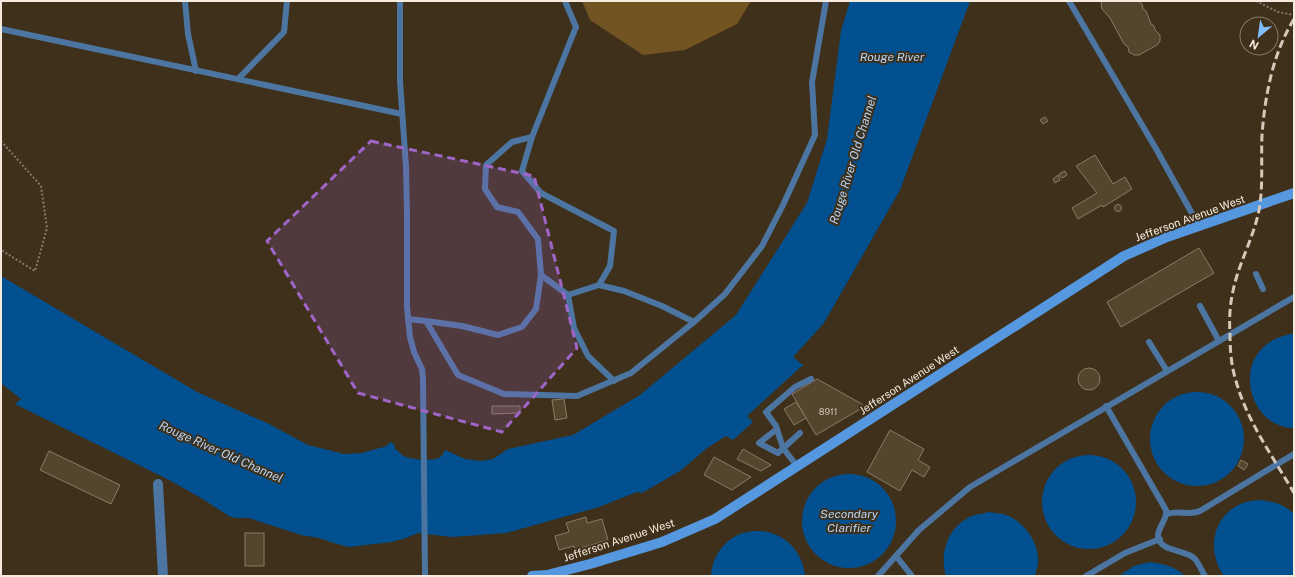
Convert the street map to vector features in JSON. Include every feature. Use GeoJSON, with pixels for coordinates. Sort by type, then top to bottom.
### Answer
{"type":"FeatureCollection","features":[{"type":"Feature","properties":{"kind":"main road","name":"Jefferson Avenue West"},"geometry":{"type":"LineString","coordinates":[[532,576],[547,575],[590,564],[662,542],[715,519],[1124,256],[1167,237],[1294,193]]}},
{"type":"Feature","properties":{"kind":"street"},"geometry":{"type":"LineString","coordinates":[[158,484],[163,576]]}},
{"type":"Feature","properties":{"kind":"lane"},"geometry":{"type":"LineString","coordinates":[[185,1],[188,34],[196,71]]}},
{"type":"Feature","properties":{"kind":"lane"},"geometry":{"type":"LineString","coordinates":[[238,80],[284,32],[287,1]]}},
{"type":"Feature","properties":{"kind":"lane"},"geometry":{"type":"LineString","coordinates":[[400,1],[400,81],[406,167],[408,319],[414,352],[422,369],[425,576]]}},
{"type":"Feature","properties":{"kind":"lane"},"geometry":{"type":"LineString","coordinates":[[565,1],[576,27],[532,137],[522,171],[541,193],[614,230],[610,266],[598,285]]}},
{"type":"Feature","properties":{"kind":"lane"},"geometry":{"type":"LineString","coordinates":[[426,322],[458,374],[504,394],[577,396],[631,373],[694,322],[725,294],[762,246],[815,135],[812,82],[826,1]]}},
{"type":"Feature","properties":{"kind":"lane"},"geometry":{"type":"LineString","coordinates":[[1070,1],[1199,226]]}},
{"type":"Feature","properties":{"kind":"lane"},"geometry":{"type":"LineString","coordinates":[[1,29],[402,114]]}},
{"type":"Feature","properties":{"kind":"lane"},"geometry":{"type":"LineString","coordinates":[[408,319],[462,326],[498,335],[522,327],[536,309],[541,275],[538,239],[518,212],[497,207],[484,189],[486,165],[512,142],[532,137]]}},
{"type":"Feature","properties":{"kind":"lane"},"geometry":{"type":"LineString","coordinates":[[1256,274],[1263,289]]}},
{"type":"Feature","properties":{"kind":"lane"},"geometry":{"type":"LineString","coordinates":[[541,275],[568,294],[574,328],[588,356],[614,381]]}},
{"type":"Feature","properties":{"kind":"lane"},"geometry":{"type":"LineString","coordinates":[[568,294],[598,285],[624,291],[662,306],[694,322]]}},
{"type":"Feature","properties":{"kind":"lane"},"geometry":{"type":"LineString","coordinates":[[878,576],[919,530],[970,487],[1106,406],[1294,298]]}},
{"type":"Feature","properties":{"kind":"lane"},"geometry":{"type":"LineString","coordinates":[[1200,306],[1219,341]]}},
{"type":"Feature","properties":{"kind":"lane"},"geometry":{"type":"LineString","coordinates":[[1149,342],[1167,371]]}},
{"type":"Feature","properties":{"kind":"lane"},"geometry":{"type":"LineString","coordinates":[[797,466],[783,448],[776,426],[766,412],[795,387],[811,379]]}},
{"type":"Feature","properties":{"kind":"lane"},"geometry":{"type":"LineString","coordinates":[[1106,406],[1164,506],[1167,514],[1159,529],[1158,537],[1162,543],[1171,549],[1195,558],[1205,576]]}},
{"type":"Feature","properties":{"kind":"lane"},"geometry":{"type":"LineString","coordinates":[[777,429],[759,443],[778,453],[800,433]]}},
{"type":"Feature","properties":{"kind":"lane"},"geometry":{"type":"LineString","coordinates":[[1167,514],[1178,512],[1190,514],[1200,511],[1294,454]]}},
{"type":"Feature","properties":{"kind":"lane"},"geometry":{"type":"LineString","coordinates":[[1086,576],[1125,553],[1160,539]]}},
{"type":"Feature","properties":{"kind":"lane"},"geometry":{"type":"LineString","coordinates":[[896,556],[912,576]]}},
{"type":"Feature","properties":{"kind":"path"},"geometry":{"type":"LineString","coordinates":[[1256,1],[1278,12],[1294,15]]}},
{"type":"Feature","properties":{"kind":"path"},"geometry":{"type":"LineString","coordinates":[[1,141],[41,186],[47,228],[35,271],[1,250]]}},
{"type":"Feature","properties":{"kind":"highlighted area"},"geometry":{"type":"Polygon","coordinates":[[[371,141],[534,176],[577,348],[502,432],[358,393],[267,241],[371,141]]]}},
{"type":"Feature","properties":{"kind":"shaded area"},"geometry":{"type":"Polygon","coordinates":[[[582,1],[751,1],[737,24],[685,50],[643,55],[590,20],[582,1]]]}},
{"type":"Feature","properties":{"kind":"water","name":"Rouge River"},"geometry":{"type":"Polygon","coordinates":[[[850,1],[970,1],[900,190],[824,323],[793,357],[803,365],[747,416],[753,422],[733,440],[726,436],[707,448],[680,471],[642,493],[637,492],[599,507],[506,533],[452,537],[418,533],[392,542],[349,547],[319,538],[301,535],[249,518],[236,518],[229,516],[169,480],[15,404],[21,399],[1,383],[1,276],[197,392],[267,423],[308,445],[344,454],[362,453],[387,446],[390,442],[394,444],[395,449],[402,455],[409,458],[432,460],[439,458],[445,450],[465,459],[481,461],[493,459],[508,449],[573,435],[640,395],[736,315],[807,203],[827,139],[841,31],[850,1]]]}},
{"type":"Feature","properties":{"kind":"water"},"geometry":{"type":"Polygon","coordinates":[[[1294,333],[1294,428],[1280,425],[1268,419],[1259,408],[1253,396],[1250,382],[1251,369],[1256,356],[1272,341],[1294,333]]]}},
{"type":"Feature","properties":{"kind":"water"},"geometry":{"type":"Polygon","coordinates":[[[1197,392],[1215,395],[1230,406],[1241,421],[1244,439],[1241,457],[1230,472],[1215,483],[1197,486],[1179,483],[1164,472],[1153,457],[1150,439],[1153,421],[1164,406],[1179,395],[1197,392]]]}},
{"type":"Feature","properties":{"kind":"water"},"geometry":{"type":"Polygon","coordinates":[[[1089,455],[1107,458],[1122,469],[1133,484],[1136,502],[1133,520],[1122,535],[1107,546],[1089,549],[1071,546],[1056,535],[1045,520],[1042,502],[1045,484],[1056,469],[1071,458],[1089,455]]]}},
{"type":"Feature","properties":{"kind":"water","name":"Secondary Clarifier"},"geometry":{"type":"Polygon","coordinates":[[[849,474],[867,477],[882,488],[893,503],[896,521],[893,539],[882,554],[867,565],[849,568],[831,565],[816,554],[805,539],[802,521],[805,503],[816,488],[831,477],[849,474]]]}},
{"type":"Feature","properties":{"kind":"water"},"geometry":{"type":"Polygon","coordinates":[[[1258,500],[1278,504],[1294,514],[1294,576],[1224,576],[1218,566],[1215,556],[1215,535],[1224,516],[1245,502],[1258,500]]]}},
{"type":"Feature","properties":{"kind":"water"},"geometry":{"type":"Polygon","coordinates":[[[988,512],[1003,514],[1011,517],[1018,521],[1029,533],[1038,556],[1035,576],[946,576],[944,558],[947,541],[951,533],[957,526],[972,516],[988,512]]]}},
{"type":"Feature","properties":{"kind":"water","name":"Secondary Clarifier"},"geometry":{"type":"Polygon","coordinates":[[[765,531],[771,533],[784,539],[790,544],[799,555],[805,576],[711,576],[716,557],[728,541],[740,534],[765,531]]]}},
{"type":"Feature","properties":{"kind":"water"},"geometry":{"type":"Polygon","coordinates":[[[1150,562],[1173,568],[1185,576],[1119,576],[1134,566],[1150,562]]]}},
{"type":"Feature","properties":{"kind":"building"},"geometry":{"type":"Polygon","coordinates":[[[1102,1],[1139,1],[1142,4],[1143,9],[1146,11],[1151,24],[1160,35],[1160,41],[1157,45],[1139,55],[1134,55],[1129,52],[1128,47],[1124,44],[1110,18],[1102,9],[1102,1]]]}},
{"type":"Feature","properties":{"kind":"building"},"geometry":{"type":"Polygon","coordinates":[[[1045,117],[1048,121],[1043,124],[1040,120],[1045,117]]]}},
{"type":"Feature","properties":{"kind":"building"},"geometry":{"type":"Polygon","coordinates":[[[1095,155],[1113,184],[1125,177],[1132,189],[1103,207],[1102,205],[1078,219],[1072,208],[1097,193],[1076,166],[1095,155]]]}},
{"type":"Feature","properties":{"kind":"building"},"geometry":{"type":"Polygon","coordinates":[[[1065,171],[1067,175],[1062,178],[1059,174],[1065,171]]]}},
{"type":"Feature","properties":{"kind":"building"},"geometry":{"type":"Polygon","coordinates":[[[1058,175],[1060,180],[1055,183],[1053,179],[1058,175]]]}},
{"type":"Feature","properties":{"kind":"building"},"geometry":{"type":"Polygon","coordinates":[[[1118,205],[1121,208],[1118,211],[1115,208],[1118,205]]]}},
{"type":"Feature","properties":{"kind":"building"},"geometry":{"type":"Polygon","coordinates":[[[1199,248],[1214,273],[1121,327],[1107,302],[1199,248]]]}},
{"type":"Feature","properties":{"kind":"building"},"geometry":{"type":"Polygon","coordinates":[[[1089,368],[1093,369],[1099,375],[1099,383],[1093,389],[1089,390],[1085,389],[1079,383],[1078,379],[1079,375],[1085,369],[1089,368]]]}},
{"type":"Feature","properties":{"kind":"building"},"geometry":{"type":"Polygon","coordinates":[[[817,379],[862,404],[864,407],[816,435],[792,394],[817,379]]]}},
{"type":"Feature","properties":{"kind":"building"},"geometry":{"type":"Polygon","coordinates":[[[564,399],[567,418],[555,420],[552,400],[564,399]]]}},
{"type":"Feature","properties":{"kind":"building"},"geometry":{"type":"Polygon","coordinates":[[[796,402],[806,418],[794,425],[784,409],[796,402]]]}},
{"type":"Feature","properties":{"kind":"building"},"geometry":{"type":"Polygon","coordinates":[[[492,406],[520,406],[520,413],[492,414],[492,406]]]}},
{"type":"Feature","properties":{"kind":"building"},"geometry":{"type":"Polygon","coordinates":[[[890,430],[924,449],[918,460],[930,467],[924,477],[912,470],[900,491],[867,472],[890,430]]]}},
{"type":"Feature","properties":{"kind":"building"},"geometry":{"type":"Polygon","coordinates":[[[743,449],[771,465],[761,471],[737,459],[743,449]]]}},
{"type":"Feature","properties":{"kind":"building"},"geometry":{"type":"Polygon","coordinates":[[[49,451],[120,485],[111,504],[40,470],[49,451]]]}},
{"type":"Feature","properties":{"kind":"building"},"geometry":{"type":"Polygon","coordinates":[[[714,457],[751,477],[732,490],[704,475],[714,457]]]}},
{"type":"Feature","properties":{"kind":"building"},"geometry":{"type":"Polygon","coordinates":[[[1241,460],[1248,464],[1244,470],[1238,466],[1241,460]]]}},
{"type":"Feature","properties":{"kind":"building"},"geometry":{"type":"Polygon","coordinates":[[[586,517],[587,523],[602,519],[608,540],[575,550],[574,546],[559,550],[555,536],[569,532],[566,523],[586,517]]]}},
{"type":"Feature","properties":{"kind":"building"},"geometry":{"type":"Polygon","coordinates":[[[245,533],[264,533],[264,566],[245,566],[245,533]]]}},
{"type":"Feature","properties":{"kind":"railway"},"geometry":{"type":"LineString","coordinates":[[1294,19],[1275,60],[1271,75],[1265,105],[1262,135],[1262,178],[1260,204],[1255,226],[1239,269],[1233,291],[1230,312],[1230,345],[1232,363],[1234,375],[1241,396],[1261,438],[1294,493]]}},
{"type":"Feature","properties":{"kind":"water label","name":"Rouge River Old Channel"},"geometry":{"type":"Point","coordinates":[853,160]}},
{"type":"Feature","properties":{"kind":"water label","name":"Rouge River Old Channel"},"geometry":{"type":"Point","coordinates":[221,452]}}]}
